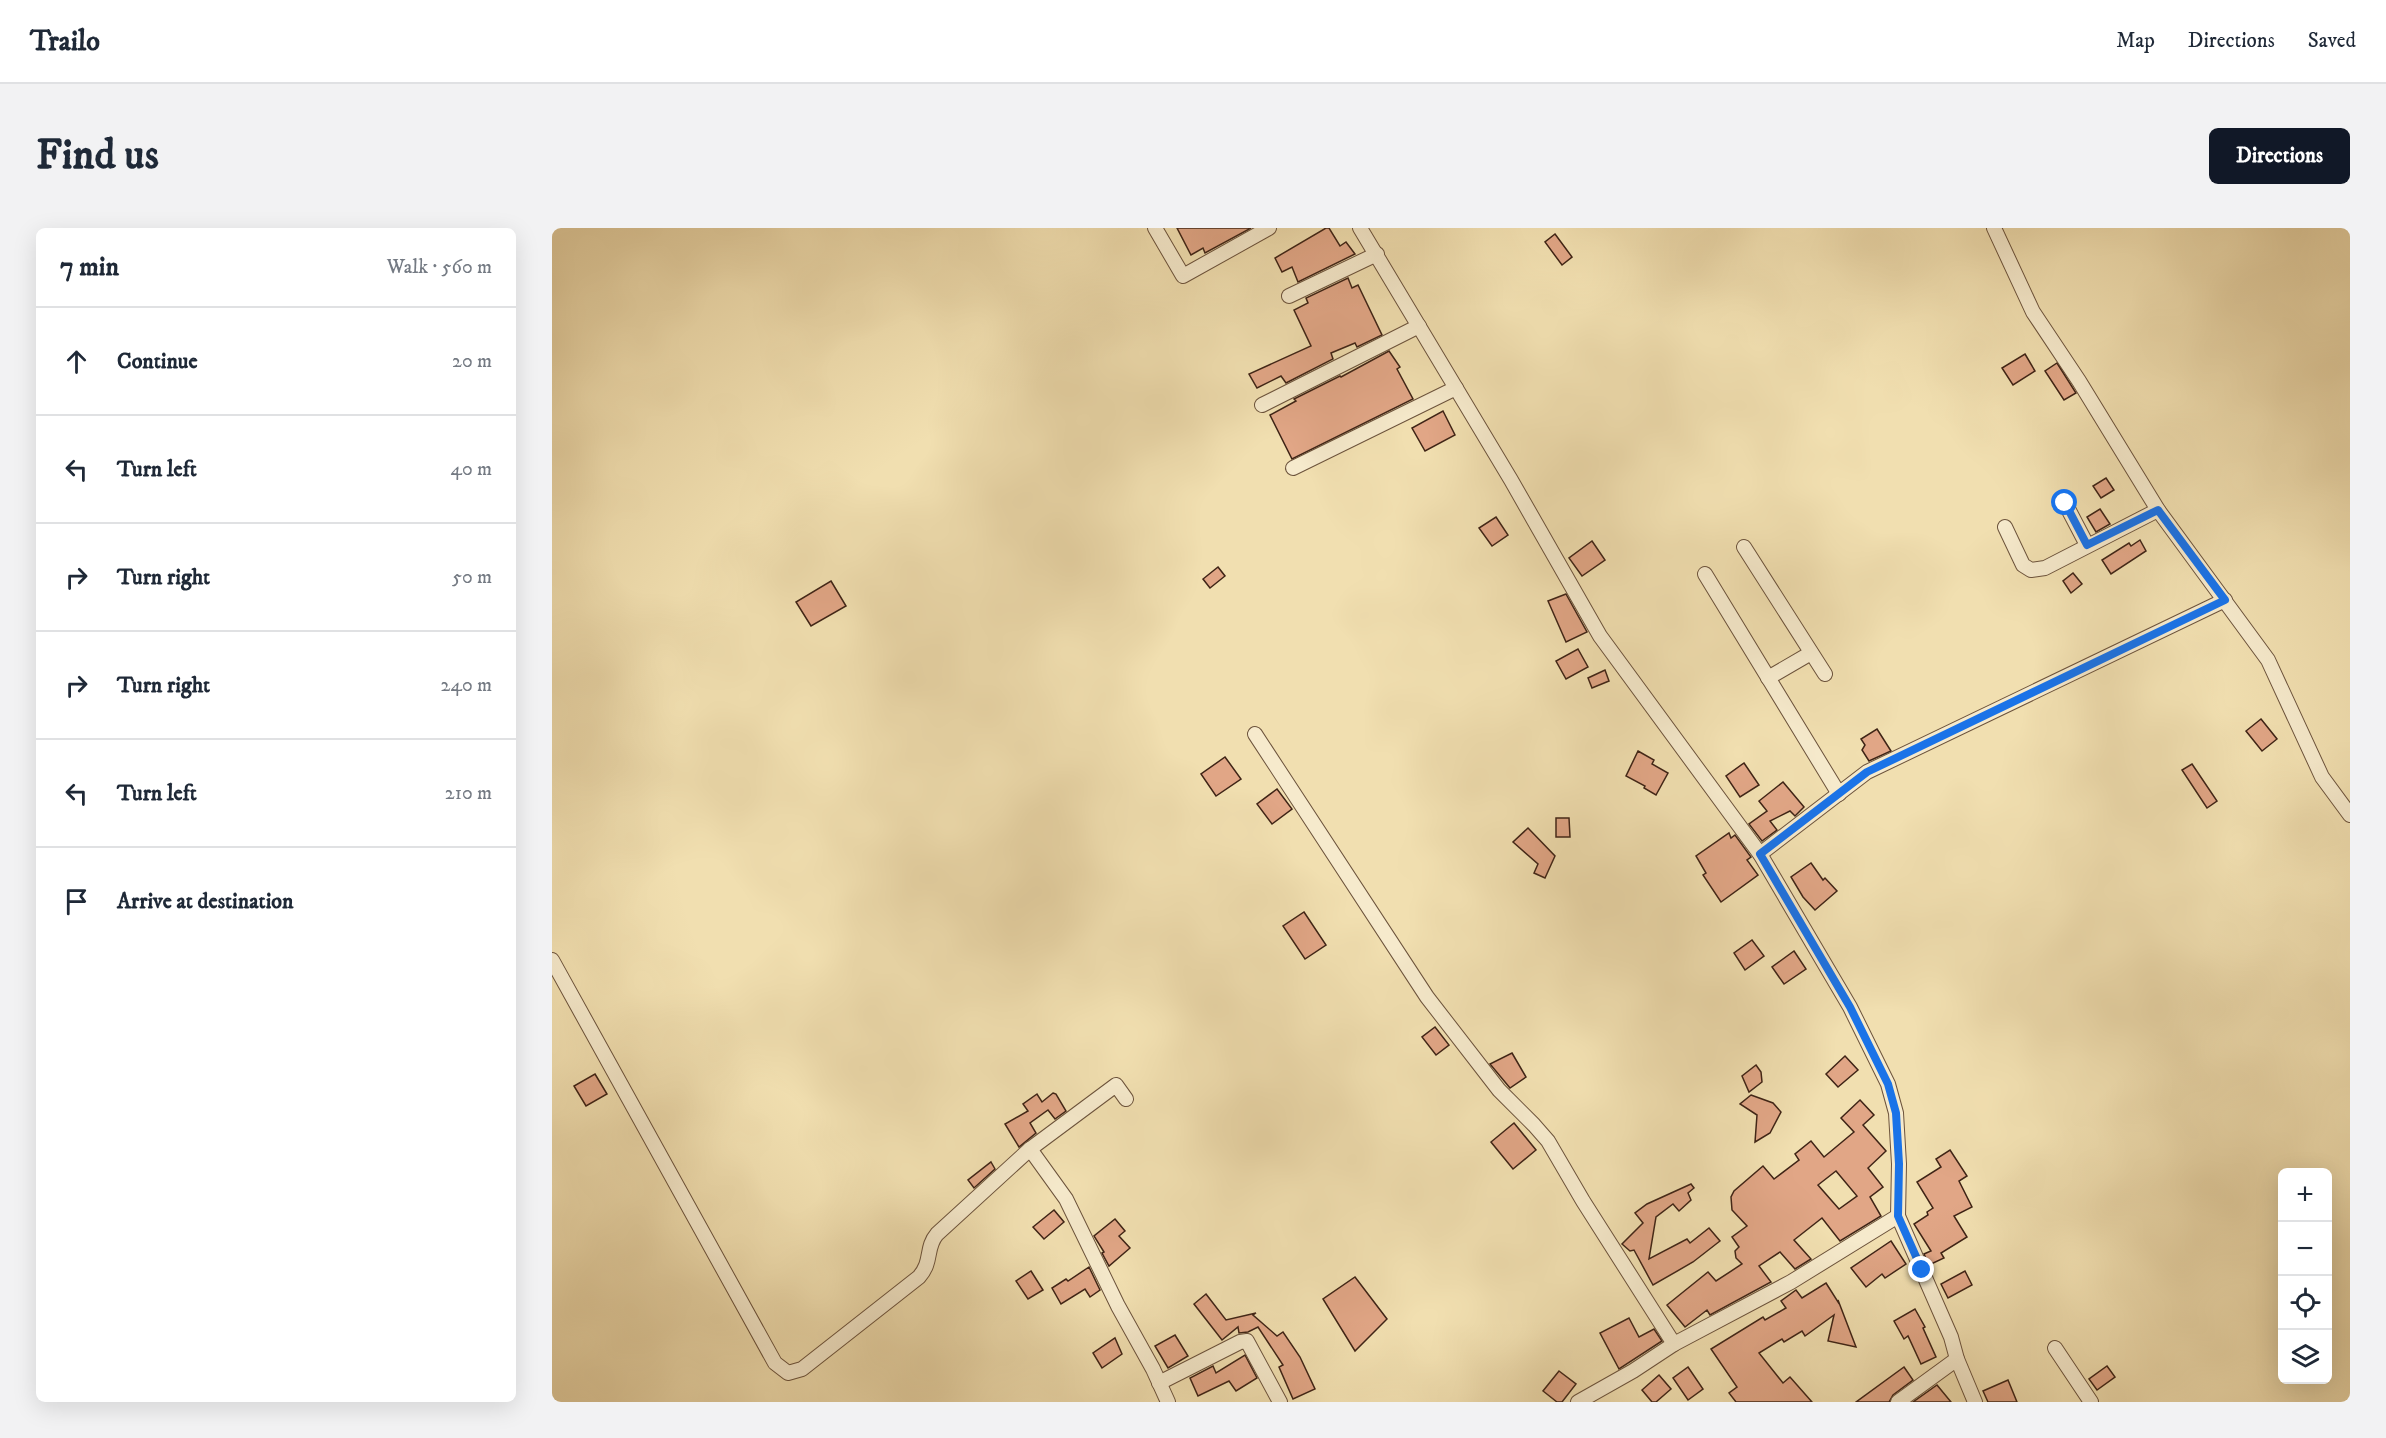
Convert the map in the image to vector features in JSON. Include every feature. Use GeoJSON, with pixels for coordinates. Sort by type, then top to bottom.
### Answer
{"type":"FeatureCollection","features":[{"type":"Feature","properties":{"kind":"street"},"geometry":{"type":"LineString","coordinates":[[1155,228],[1183,276],[1269,228]]}},
{"type":"Feature","properties":{"kind":"street"},"geometry":{"type":"LineString","coordinates":[[1360,228],[1600,636],[1760,854],[1850,1007],[1888,1084],[1896,1113],[1899,1164],[1898,1216],[1951,1337],[1957,1359],[1975,1402]]}},
{"type":"Feature","properties":{"kind":"street"},"geometry":{"type":"LineString","coordinates":[[1994,228],[2033,312],[2079,381],[2158,510],[2268,660],[2322,777],[2350,815]]}},
{"type":"Feature","properties":{"kind":"street"},"geometry":{"type":"LineString","coordinates":[[1289,296],[1377,254]]}},
{"type":"Feature","properties":{"kind":"street"},"geometry":{"type":"LineString","coordinates":[[1262,405],[1419,326]]}},
{"type":"Feature","properties":{"kind":"street"},"geometry":{"type":"LineString","coordinates":[[1293,468],[1456,388]]}},
{"type":"Feature","properties":{"kind":"street"},"geometry":{"type":"LineString","coordinates":[[2065,503],[2087,545]]}},
{"type":"Feature","properties":{"kind":"street"},"geometry":{"type":"LineString","coordinates":[[2005,527],[2023,565],[2031,570],[2045,568],[2158,510]]}},
{"type":"Feature","properties":{"kind":"street"},"geometry":{"type":"LineString","coordinates":[[1744,547],[1825,674]]}},
{"type":"Feature","properties":{"kind":"street"},"geometry":{"type":"LineString","coordinates":[[1705,574],[1839,794]]}},
{"type":"Feature","properties":{"kind":"street"},"geometry":{"type":"LineString","coordinates":[[1760,854],[1867,772],[2225,600]]}},
{"type":"Feature","properties":{"kind":"street"},"geometry":{"type":"LineString","coordinates":[[1768,678],[1811,652]]}},
{"type":"Feature","properties":{"kind":"street"},"geometry":{"type":"LineString","coordinates":[[1255,734],[1427,997],[1499,1090],[1548,1141],[1582,1201],[1674,1344]]}},
{"type":"Feature","properties":{"kind":"street"},"geometry":{"type":"LineString","coordinates":[[552,960],[775,1363],[788,1374],[802,1369],[919,1277],[926,1269],[930,1257],[931,1241],[937,1234],[1030,1149],[1116,1085],[1126,1099]]}},
{"type":"Feature","properties":{"kind":"street"},"geometry":{"type":"LineString","coordinates":[[1030,1149],[1066,1199],[1168,1402]]}},
{"type":"Feature","properties":{"kind":"street"},"geometry":{"type":"LineString","coordinates":[[1578,1402],[1674,1344],[1791,1282],[1898,1216]]}},
{"type":"Feature","properties":{"kind":"street"},"geometry":{"type":"LineString","coordinates":[[1159,1383],[1240,1342],[1247,1341],[1280,1402]]}},
{"type":"Feature","properties":{"kind":"street"},"geometry":{"type":"LineString","coordinates":[[2055,1348],[2091,1402]]}},
{"type":"Feature","properties":{"kind":"street"},"geometry":{"type":"LineString","coordinates":[[1898,1402],[1957,1359]]}},
{"type":"Feature","properties":{"kind":"building"},"geometry":{"type":"Polygon","coordinates":[[[1177,228],[1251,228],[1205,253],[1203,248],[1191,255],[1177,228]]]}},
{"type":"Feature","properties":{"kind":"building"},"geometry":{"type":"Polygon","coordinates":[[[1329,228],[1340,246],[1346,242],[1355,254],[1298,282],[1292,267],[1282,272],[1275,258],[1329,228]]]}},
{"type":"Feature","properties":{"kind":"building"},"geometry":{"type":"Polygon","coordinates":[[[1555,234],[1572,257],[1562,265],[1545,242],[1555,234]]]}},
{"type":"Feature","properties":{"kind":"building"},"geometry":{"type":"Polygon","coordinates":[[[1348,278],[1352,288],[1358,285],[1382,335],[1357,347],[1355,343],[1331,353],[1333,359],[1286,383],[1281,376],[1257,388],[1249,374],[1311,346],[1294,310],[1308,303],[1306,298],[1348,278]]]}},
{"type":"Feature","properties":{"kind":"building"},"geometry":{"type":"Polygon","coordinates":[[[1389,351],[1400,367],[1397,369],[1413,399],[1292,459],[1270,415],[1296,401],[1294,399],[1389,351]]]}},
{"type":"Feature","properties":{"kind":"building"},"geometry":{"type":"Polygon","coordinates":[[[2025,354],[2035,371],[2013,385],[2002,368],[2025,354]]]}},
{"type":"Feature","properties":{"kind":"building"},"geometry":{"type":"Polygon","coordinates":[[[2057,363],[2076,393],[2064,400],[2045,371],[2057,363]]]}},
{"type":"Feature","properties":{"kind":"building"},"geometry":{"type":"Polygon","coordinates":[[[1443,411],[1455,435],[1425,451],[1412,428],[1443,411]]]}},
{"type":"Feature","properties":{"kind":"building"},"geometry":{"type":"Polygon","coordinates":[[[2106,478],[2114,490],[2101,498],[2093,486],[2106,478]]]}},
{"type":"Feature","properties":{"kind":"building"},"geometry":{"type":"Polygon","coordinates":[[[2100,509],[2110,524],[2096,532],[2087,517],[2100,509]]]}},
{"type":"Feature","properties":{"kind":"building"},"geometry":{"type":"Polygon","coordinates":[[[1496,517],[1508,535],[1492,546],[1479,528],[1496,517]]]}},
{"type":"Feature","properties":{"kind":"building"},"geometry":{"type":"Polygon","coordinates":[[[2140,540],[2146,551],[2111,574],[2102,560],[2129,543],[2131,546],[2140,540]]]}},
{"type":"Feature","properties":{"kind":"building"},"geometry":{"type":"Polygon","coordinates":[[[1592,541],[1605,560],[1582,576],[1569,558],[1592,541]]]}},
{"type":"Feature","properties":{"kind":"building"},"geometry":{"type":"Polygon","coordinates":[[[1218,567],[1225,576],[1210,588],[1203,579],[1218,567]]]}},
{"type":"Feature","properties":{"kind":"building"},"geometry":{"type":"Polygon","coordinates":[[[2073,573],[2082,584],[2071,593],[2063,581],[2073,573]]]}},
{"type":"Feature","properties":{"kind":"building"},"geometry":{"type":"Polygon","coordinates":[[[831,581],[846,606],[811,626],[796,602],[831,581]]]}},
{"type":"Feature","properties":{"kind":"building"},"geometry":{"type":"Polygon","coordinates":[[[1566,594],[1587,632],[1566,642],[1548,601],[1566,594]]]}},
{"type":"Feature","properties":{"kind":"building"},"geometry":{"type":"Polygon","coordinates":[[[1578,649],[1588,667],[1566,679],[1556,661],[1578,649]]]}},
{"type":"Feature","properties":{"kind":"building"},"geometry":{"type":"Polygon","coordinates":[[[1605,670],[1609,681],[1592,688],[1588,678],[1605,670]]]}},
{"type":"Feature","properties":{"kind":"building"},"geometry":{"type":"Polygon","coordinates":[[[2261,719],[2277,739],[2262,751],[2246,731],[2261,719]]]}},
{"type":"Feature","properties":{"kind":"building"},"geometry":{"type":"Polygon","coordinates":[[[1877,729],[1891,751],[1869,761],[1862,750],[1865,745],[1861,739],[1877,729]]]}},
{"type":"Feature","properties":{"kind":"building"},"geometry":{"type":"Polygon","coordinates":[[[1638,751],[1654,760],[1652,764],[1668,773],[1656,795],[1626,776],[1638,751]]]}},
{"type":"Feature","properties":{"kind":"building"},"geometry":{"type":"Polygon","coordinates":[[[1225,757],[1241,779],[1216,796],[1201,774],[1225,757]]]}},
{"type":"Feature","properties":{"kind":"building"},"geometry":{"type":"Polygon","coordinates":[[[1744,763],[1759,785],[1740,797],[1726,776],[1744,763]]]}},
{"type":"Feature","properties":{"kind":"building"},"geometry":{"type":"Polygon","coordinates":[[[2192,764],[2217,801],[2207,808],[2182,770],[2192,764]]]}},
{"type":"Feature","properties":{"kind":"building"},"geometry":{"type":"Polygon","coordinates":[[[1783,782],[1804,807],[1795,816],[1790,811],[1770,821],[1777,830],[1762,841],[1749,824],[1767,811],[1759,801],[1783,782]]]}},
{"type":"Feature","properties":{"kind":"building"},"geometry":{"type":"Polygon","coordinates":[[[1277,789],[1292,809],[1272,824],[1257,804],[1277,789]]]}},
{"type":"Feature","properties":{"kind":"building"},"geometry":{"type":"Polygon","coordinates":[[[1556,818],[1569,818],[1570,837],[1556,837],[1556,818]]]}},
{"type":"Feature","properties":{"kind":"building"},"geometry":{"type":"Polygon","coordinates":[[[1528,828],[1555,856],[1545,878],[1534,873],[1538,864],[1513,842],[1528,828]]]}},
{"type":"Feature","properties":{"kind":"building"},"geometry":{"type":"Polygon","coordinates":[[[1729,833],[1731,838],[1735,835],[1751,857],[1747,860],[1758,875],[1721,902],[1703,875],[1706,873],[1696,856],[1729,833]]]}},
{"type":"Feature","properties":{"kind":"building"},"geometry":{"type":"Polygon","coordinates":[[[1811,863],[1823,880],[1825,878],[1837,891],[1815,910],[1803,897],[1791,877],[1811,863]]]}},
{"type":"Feature","properties":{"kind":"building"},"geometry":{"type":"Polygon","coordinates":[[[1304,912],[1326,945],[1305,959],[1283,926],[1304,912]]]}},
{"type":"Feature","properties":{"kind":"building"},"geometry":{"type":"Polygon","coordinates":[[[1752,940],[1764,956],[1745,970],[1734,953],[1752,940]]]}},
{"type":"Feature","properties":{"kind":"building"},"geometry":{"type":"Polygon","coordinates":[[[1794,951],[1806,969],[1784,984],[1772,967],[1794,951]]]}},
{"type":"Feature","properties":{"kind":"building"},"geometry":{"type":"Polygon","coordinates":[[[1435,1027],[1449,1045],[1436,1055],[1422,1037],[1435,1027]]]}},
{"type":"Feature","properties":{"kind":"building"},"geometry":{"type":"Polygon","coordinates":[[[1512,1053],[1526,1077],[1510,1088],[1490,1064],[1512,1053]]]}},
{"type":"Feature","properties":{"kind":"building"},"geometry":{"type":"Polygon","coordinates":[[[1845,1056],[1858,1070],[1838,1087],[1826,1074],[1845,1056]]]}},
{"type":"Feature","properties":{"kind":"building"},"geometry":{"type":"Polygon","coordinates":[[[1756,1065],[1761,1072],[1762,1082],[1749,1092],[1742,1076],[1756,1065]]]}},
{"type":"Feature","properties":{"kind":"building"},"geometry":{"type":"Polygon","coordinates":[[[595,1074],[607,1094],[586,1106],[574,1086],[595,1074]]]}},
{"type":"Feature","properties":{"kind":"building"},"geometry":{"type":"Polygon","coordinates":[[[1053,1093],[1056,1094],[1066,1111],[1055,1119],[1048,1110],[1030,1123],[1036,1133],[1019,1147],[1005,1124],[1028,1111],[1023,1104],[1037,1094],[1042,1102],[1053,1093]]]}},
{"type":"Feature","properties":{"kind":"building"},"geometry":{"type":"Polygon","coordinates":[[[1751,1095],[1773,1103],[1781,1112],[1770,1133],[1755,1142],[1757,1115],[1740,1104],[1751,1095]]]}},
{"type":"Feature","properties":{"kind":"building"},"geometry":{"type":"Polygon","coordinates":[[[1860,1100],[1874,1115],[1863,1125],[1886,1151],[1868,1168],[1883,1187],[1870,1197],[1881,1216],[1840,1241],[1822,1218],[1794,1240],[1811,1259],[1795,1269],[1780,1252],[1759,1266],[1771,1282],[1710,1315],[1707,1310],[1685,1327],[1667,1305],[1708,1272],[1716,1281],[1742,1264],[1736,1258],[1735,1251],[1739,1247],[1732,1237],[1747,1226],[1732,1210],[1731,1197],[1734,1191],[1763,1166],[1774,1179],[1799,1160],[1795,1154],[1811,1141],[1824,1157],[1854,1132],[1841,1118],[1860,1100]],[[1836,1171],[1818,1185],[1839,1209],[1857,1196],[1836,1171]]]}},
{"type":"Feature","properties":{"kind":"building"},"geometry":{"type":"Polygon","coordinates":[[[1514,1123],[1536,1150],[1513,1169],[1491,1142],[1514,1123]]]}},
{"type":"Feature","properties":{"kind":"building"},"geometry":{"type":"Polygon","coordinates":[[[1950,1150],[1967,1176],[1959,1181],[1972,1207],[1954,1216],[1967,1237],[1941,1253],[1944,1258],[1929,1265],[1924,1254],[1931,1251],[1914,1224],[1928,1215],[1927,1212],[1933,1208],[1917,1182],[1941,1167],[1936,1159],[1950,1150]]]}},
{"type":"Feature","properties":{"kind":"building"},"geometry":{"type":"Polygon","coordinates":[[[991,1162],[995,1169],[974,1188],[968,1180],[991,1162]]]}},
{"type":"Feature","properties":{"kind":"building"},"geometry":{"type":"Polygon","coordinates":[[[1691,1184],[1694,1188],[1688,1193],[1691,1200],[1679,1211],[1673,1204],[1656,1217],[1649,1259],[1687,1239],[1690,1243],[1709,1228],[1720,1241],[1693,1262],[1653,1285],[1634,1250],[1630,1251],[1622,1244],[1643,1223],[1635,1213],[1647,1204],[1691,1184]]]}},
{"type":"Feature","properties":{"kind":"building"},"geometry":{"type":"Polygon","coordinates":[[[1054,1210],[1064,1222],[1044,1239],[1033,1227],[1054,1210]]]}},
{"type":"Feature","properties":{"kind":"building"},"geometry":{"type":"Polygon","coordinates":[[[1115,1219],[1125,1231],[1119,1236],[1130,1248],[1109,1266],[1094,1236],[1115,1219]]]}},
{"type":"Feature","properties":{"kind":"building"},"geometry":{"type":"Polygon","coordinates":[[[1891,1241],[1906,1264],[1885,1278],[1882,1274],[1866,1287],[1851,1268],[1891,1241]]]}},
{"type":"Feature","properties":{"kind":"building"},"geometry":{"type":"Polygon","coordinates":[[[1089,1267],[1100,1290],[1090,1297],[1085,1289],[1061,1304],[1052,1288],[1066,1279],[1068,1281],[1089,1267]]]}},
{"type":"Feature","properties":{"kind":"building"},"geometry":{"type":"Polygon","coordinates":[[[1031,1271],[1043,1290],[1028,1299],[1016,1281],[1031,1271]]]}},
{"type":"Feature","properties":{"kind":"building"},"geometry":{"type":"Polygon","coordinates":[[[1965,1271],[1972,1285],[1948,1298],[1941,1284],[1965,1271]]]}},
{"type":"Feature","properties":{"kind":"building"},"geometry":{"type":"Polygon","coordinates":[[[1355,1277],[1387,1319],[1355,1351],[1323,1299],[1355,1277]]]}},
{"type":"Feature","properties":{"kind":"building"},"geometry":{"type":"Polygon","coordinates":[[[1826,1283],[1838,1302],[1838,1300],[1856,1347],[1828,1341],[1834,1315],[1805,1336],[1802,1331],[1784,1342],[1782,1339],[1759,1353],[1783,1383],[1790,1377],[1812,1402],[1736,1402],[1729,1393],[1737,1387],[1711,1349],[1763,1317],[1765,1320],[1786,1308],[1781,1301],[1796,1290],[1802,1298],[1826,1283]]]}},
{"type":"Feature","properties":{"kind":"building"},"geometry":{"type":"Polygon","coordinates":[[[1206,1294],[1226,1320],[1256,1313],[1253,1315],[1277,1336],[1283,1332],[1300,1357],[1315,1389],[1293,1399],[1279,1367],[1283,1365],[1258,1327],[1239,1333],[1238,1327],[1222,1340],[1194,1304],[1206,1294]]]}},
{"type":"Feature","properties":{"kind":"building"},"geometry":{"type":"Polygon","coordinates":[[[1915,1309],[1925,1327],[1923,1328],[1936,1357],[1921,1364],[1908,1336],[1904,1339],[1894,1321],[1915,1309]]]}},
{"type":"Feature","properties":{"kind":"building"},"geometry":{"type":"Polygon","coordinates":[[[1629,1318],[1639,1337],[1654,1329],[1662,1341],[1619,1369],[1600,1333],[1629,1318]]]}},
{"type":"Feature","properties":{"kind":"building"},"geometry":{"type":"Polygon","coordinates":[[[1175,1335],[1188,1356],[1168,1368],[1155,1346],[1175,1335]]]}},
{"type":"Feature","properties":{"kind":"building"},"geometry":{"type":"Polygon","coordinates":[[[1115,1338],[1122,1354],[1102,1368],[1093,1353],[1115,1338]]]}},
{"type":"Feature","properties":{"kind":"building"},"geometry":{"type":"Polygon","coordinates":[[[1245,1355],[1257,1378],[1236,1391],[1229,1381],[1198,1396],[1190,1378],[1213,1366],[1216,1373],[1245,1355]]]}},
{"type":"Feature","properties":{"kind":"building"},"geometry":{"type":"Polygon","coordinates":[[[2107,1366],[2115,1377],[2097,1390],[2089,1379],[2107,1366]]]}},
{"type":"Feature","properties":{"kind":"building"},"geometry":{"type":"Polygon","coordinates":[[[1688,1367],[1703,1389],[1688,1400],[1673,1378],[1688,1367]]]}},
{"type":"Feature","properties":{"kind":"building"},"geometry":{"type":"Polygon","coordinates":[[[1904,1367],[1913,1380],[1893,1395],[1889,1402],[1856,1402],[1904,1367]]]}},
{"type":"Feature","properties":{"kind":"building"},"geometry":{"type":"Polygon","coordinates":[[[1559,1371],[1576,1384],[1562,1402],[1557,1402],[1543,1391],[1559,1371]]]}},
{"type":"Feature","properties":{"kind":"building"},"geometry":{"type":"Polygon","coordinates":[[[1659,1375],[1671,1389],[1656,1402],[1652,1402],[1642,1390],[1659,1375]]]}},
{"type":"Feature","properties":{"kind":"building"},"geometry":{"type":"Polygon","coordinates":[[[2008,1380],[2017,1402],[1988,1402],[1983,1391],[2008,1380]]]}},
{"type":"Feature","properties":{"kind":"building"},"geometry":{"type":"Polygon","coordinates":[[[1937,1385],[1951,1402],[1913,1402],[1937,1385]]]}},
{"type":"Feature","properties":{"kind":"route"},"geometry":{"type":"LineString","coordinates":[[1922,1270],[1898,1216],[1899,1164],[1896,1113],[1888,1084],[1850,1007],[1760,854],[1867,772],[2052,683],[2099,663],[2225,600],[2158,510],[2087,545],[2065,503]]}}]}
